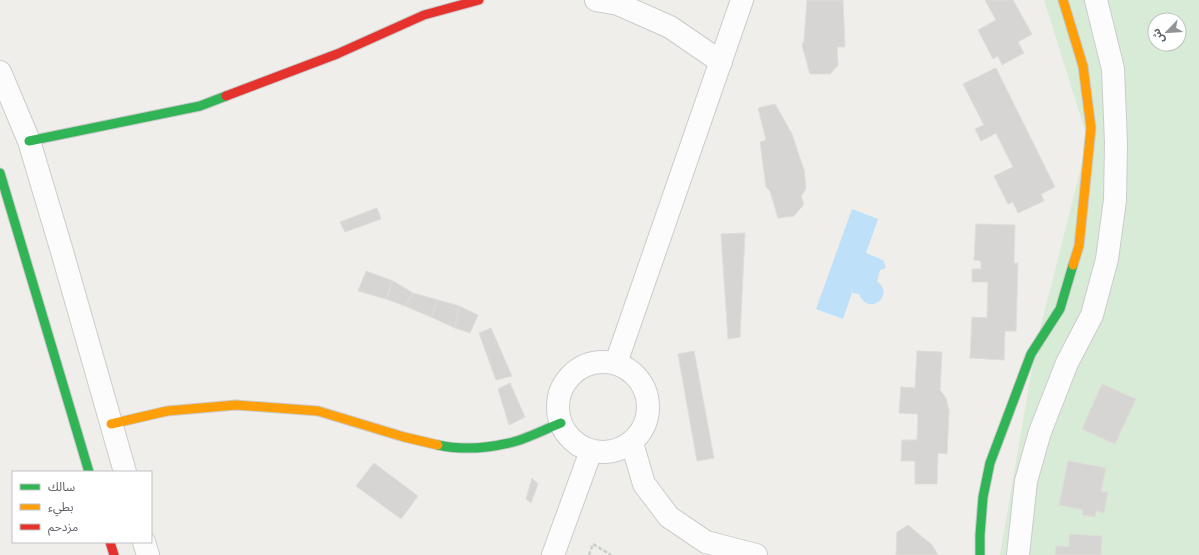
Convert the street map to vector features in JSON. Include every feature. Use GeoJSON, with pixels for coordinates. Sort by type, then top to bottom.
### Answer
{"type":"FeatureCollection","features":[{"type":"Feature","properties":{"kind":"street"},"geometry":{"type":"LineString","coordinates":[[29,141],[200,106],[337,54],[424,15],[479,0]]}},
{"type":"Feature","properties":{"kind":"street"},"geometry":{"type":"LineString","coordinates":[[596,0],[618,4],[670,27],[720,62]]}},
{"type":"Feature","properties":{"kind":"street"},"geometry":{"type":"LineString","coordinates":[[616,363],[742,0]]}},
{"type":"Feature","properties":{"kind":"street"},"geometry":{"type":"LineString","coordinates":[[980,555],[983,497],[990,463],[1031,354],[1060,309],[1079,246],[1091,128],[1082,66],[1063,0]]}},
{"type":"Feature","properties":{"kind":"street"},"geometry":{"type":"LineString","coordinates":[[1018,555],[1020,527],[1028,474],[1040,432],[1067,363],[1092,315],[1107,259],[1115,200],[1116,143],[1113,69],[1096,0]]}},
{"type":"Feature","properties":{"kind":"street"},"geometry":{"type":"LineString","coordinates":[[0,72],[29,141],[125,471]]}},
{"type":"Feature","properties":{"kind":"street"},"geometry":{"type":"LineString","coordinates":[[0,173],[89,471]]}},
{"type":"Feature","properties":{"kind":"street"},"geometry":{"type":"LineString","coordinates":[[602,361],[616,363],[628,369],[639,379],[646,391],[649,405],[648,419],[642,432],[632,443],[620,450],[606,453],[592,451],[578,445],[568,436],[561,423],[558,409],[560,395],[566,382],[575,371],[588,364],[602,361]]}},
{"type":"Feature","properties":{"kind":"street"},"geometry":{"type":"LineString","coordinates":[[111,424],[167,411],[236,405],[318,411],[404,437],[451,448],[490,446],[510,443],[561,423]]}},
{"type":"Feature","properties":{"kind":"street"},"geometry":{"type":"LineString","coordinates":[[632,443],[644,484],[669,517],[706,542],[756,555]]}},
{"type":"Feature","properties":{"kind":"street"},"geometry":{"type":"LineString","coordinates":[[553,555],[592,451]]}},
{"type":"Feature","properties":{"kind":"street"},"geometry":{"type":"LineString","coordinates":[[110,543],[114,555]]}},
{"type":"Feature","properties":{"kind":"street"},"geometry":{"type":"LineString","coordinates":[[144,543],[148,555]]}},
{"type":"Feature","properties":{"kind":"path"},"geometry":{"type":"LineString","coordinates":[[589,555],[593,544],[612,555]]}},
{"type":"Feature","properties":{"kind":"green space"},"geometry":{"type":"Polygon","coordinates":[[[1044,0],[1199,0],[1199,555],[1000,555],[1036,345],[1088,140],[1044,0]]]}},
{"type":"Feature","properties":{"kind":"water"},"geometry":{"type":"Polygon","coordinates":[[[852,209],[878,219],[866,253],[883,260],[886,268],[880,270],[877,281],[882,287],[882,298],[874,304],[868,304],[863,301],[859,294],[853,293],[853,290],[843,319],[816,309],[852,209]]]}},
{"type":"Feature","properties":{"kind":"building"},"geometry":{"type":"Polygon","coordinates":[[[807,0],[843,0],[845,47],[837,47],[838,65],[830,74],[810,74],[802,45],[804,41],[807,0]]]}},
{"type":"Feature","properties":{"kind":"building"},"geometry":{"type":"Polygon","coordinates":[[[985,0],[1013,0],[1032,34],[1018,42],[1024,53],[1002,65],[998,56],[993,59],[978,30],[996,20],[985,0]]]}},
{"type":"Feature","properties":{"kind":"building"},"geometry":{"type":"Polygon","coordinates":[[[996,68],[1055,187],[1041,194],[1044,201],[1018,213],[1013,202],[1008,204],[994,176],[1013,167],[996,133],[981,141],[975,129],[984,125],[963,84],[996,68]]]}},
{"type":"Feature","properties":{"kind":"building"},"geometry":{"type":"Polygon","coordinates":[[[775,104],[792,134],[804,170],[806,188],[801,197],[804,204],[794,216],[778,218],[770,191],[766,187],[760,142],[766,140],[758,108],[775,104]]]}},
{"type":"Feature","properties":{"kind":"building"},"geometry":{"type":"Polygon","coordinates":[[[377,208],[381,219],[345,232],[340,222],[377,208]]]}},
{"type":"Feature","properties":{"kind":"building"},"geometry":{"type":"Polygon","coordinates":[[[976,224],[1015,225],[1014,263],[1018,263],[1016,331],[1005,331],[1004,360],[970,358],[972,317],[987,318],[988,282],[972,282],[972,269],[981,269],[981,261],[974,260],[976,224]]]}},
{"type":"Feature","properties":{"kind":"building"},"geometry":{"type":"Polygon","coordinates":[[[745,233],[740,337],[728,339],[721,234],[745,233]]]}},
{"type":"Feature","properties":{"kind":"building"},"geometry":{"type":"Polygon","coordinates":[[[366,271],[393,281],[386,299],[358,291],[366,271]]]}},
{"type":"Feature","properties":{"kind":"building"},"geometry":{"type":"Polygon","coordinates":[[[393,281],[413,293],[405,306],[386,299],[393,281]]]}},
{"type":"Feature","properties":{"kind":"building"},"geometry":{"type":"Polygon","coordinates":[[[413,293],[438,300],[431,317],[405,306],[413,293]]]}},
{"type":"Feature","properties":{"kind":"building"},"geometry":{"type":"Polygon","coordinates":[[[438,300],[459,306],[455,328],[431,317],[438,300]]]}},
{"type":"Feature","properties":{"kind":"building"},"geometry":{"type":"Polygon","coordinates":[[[459,306],[478,315],[470,333],[455,328],[459,306]]]}},
{"type":"Feature","properties":{"kind":"building"},"geometry":{"type":"Polygon","coordinates":[[[491,328],[512,376],[496,380],[479,333],[491,328]]]}},
{"type":"Feature","properties":{"kind":"building"},"geometry":{"type":"Polygon","coordinates":[[[694,351],[714,458],[697,461],[678,354],[694,351]]]}},
{"type":"Feature","properties":{"kind":"building"},"geometry":{"type":"Polygon","coordinates":[[[917,351],[942,352],[940,390],[946,398],[949,411],[947,454],[938,453],[937,484],[915,484],[915,461],[901,461],[902,440],[917,440],[918,414],[899,413],[901,387],[915,388],[917,351]]]}},
{"type":"Feature","properties":{"kind":"building"},"geometry":{"type":"Polygon","coordinates":[[[510,383],[525,417],[509,425],[498,389],[510,383]]]}},
{"type":"Feature","properties":{"kind":"building"},"geometry":{"type":"Polygon","coordinates":[[[1102,384],[1136,399],[1115,444],[1082,429],[1102,384]]]}},
{"type":"Feature","properties":{"kind":"building"},"geometry":{"type":"Polygon","coordinates":[[[1068,461],[1106,468],[1101,491],[1108,492],[1104,513],[1096,511],[1095,517],[1082,515],[1083,510],[1059,505],[1068,461]]]}},
{"type":"Feature","properties":{"kind":"building"},"geometry":{"type":"Polygon","coordinates":[[[374,463],[418,496],[401,519],[356,486],[374,463]]]}},
{"type":"Feature","properties":{"kind":"building"},"geometry":{"type":"Polygon","coordinates":[[[532,478],[538,484],[531,503],[526,499],[532,478]]]}},
{"type":"Feature","properties":{"kind":"building"},"geometry":{"type":"Polygon","coordinates":[[[908,525],[932,545],[938,555],[896,555],[897,532],[908,525]]]}},
{"type":"Feature","properties":{"kind":"building"},"geometry":{"type":"Polygon","coordinates":[[[1069,534],[1102,536],[1101,555],[1055,555],[1056,546],[1069,547],[1069,534]]]}},
{"type":"Feature","properties":{"kind":"traffic: fast"},"geometry":{"type":"LineString","coordinates":[[29,141],[200,106],[226,96]]}},
{"type":"Feature","properties":{"kind":"traffic: fast"},"geometry":{"type":"LineString","coordinates":[[0,173],[89,471]]}},
{"type":"Feature","properties":{"kind":"traffic: fast"},"geometry":{"type":"LineString","coordinates":[[980,555],[983,497],[990,463],[1031,354],[1060,309],[1073,265]]}},
{"type":"Feature","properties":{"kind":"traffic: fast"},"geometry":{"type":"LineString","coordinates":[[438,445],[464,448],[501,445],[515,442],[561,423]]}},
{"type":"Feature","properties":{"kind":"traffic: slow"},"geometry":{"type":"LineString","coordinates":[[1063,0],[1083,66],[1091,128],[1079,246],[1073,265]]}},
{"type":"Feature","properties":{"kind":"traffic: slow"},"geometry":{"type":"LineString","coordinates":[[111,424],[167,411],[236,405],[318,411],[404,437],[438,445]]}},
{"type":"Feature","properties":{"kind":"traffic: jam"},"geometry":{"type":"LineString","coordinates":[[226,96],[337,54],[424,15],[479,0]]}},
{"type":"Feature","properties":{"kind":"traffic: jam"},"geometry":{"type":"LineString","coordinates":[[110,543],[114,555]]}}]}
